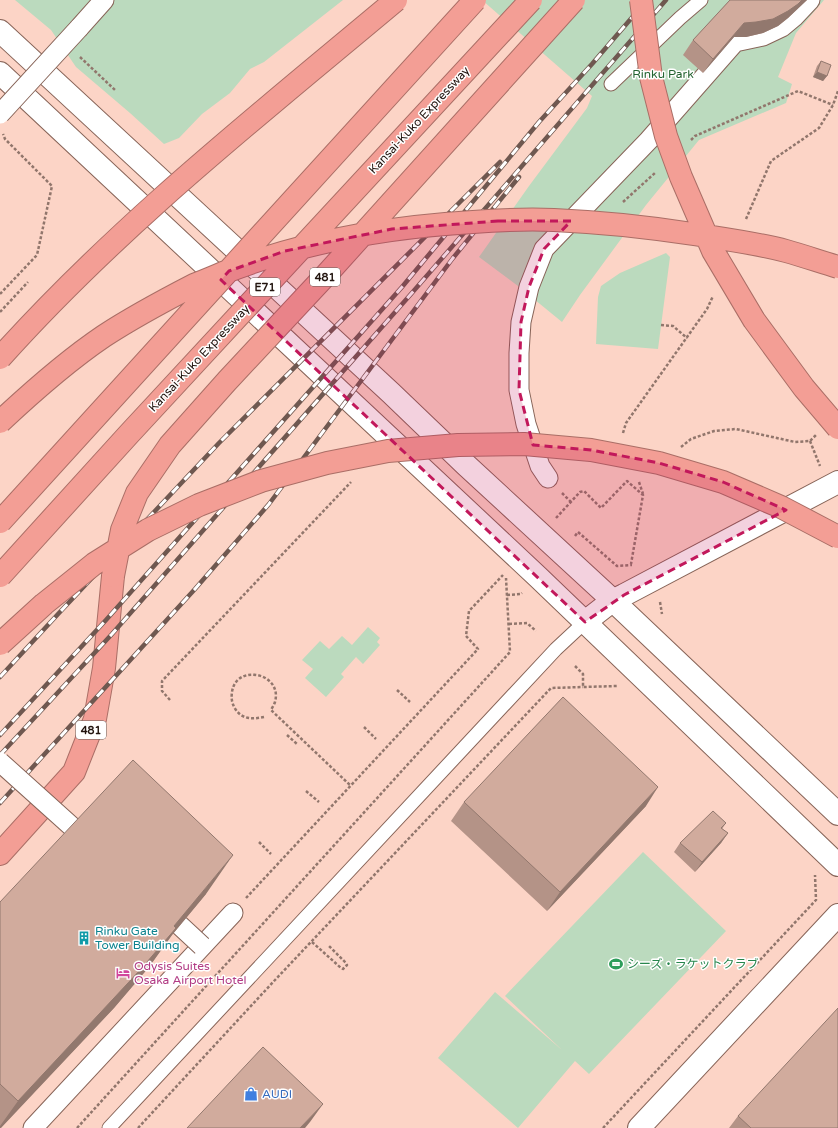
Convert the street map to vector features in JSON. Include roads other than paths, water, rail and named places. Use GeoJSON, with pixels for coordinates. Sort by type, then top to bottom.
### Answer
{"type":"FeatureCollection","features":[{"type":"Feature","properties":{"kind":"highway"},"geometry":{"type":"LineString","coordinates":[[0,358],[26,329],[98,257],[161,199],[396,0]]}},
{"type":"Feature","properties":{"kind":"highway"},"geometry":{"type":"LineString","coordinates":[[0,522],[475,0]]}},
{"type":"Feature","properties":{"kind":"highway","name":"Kansai-Kuko Expressway"},"geometry":{"type":"LineString","coordinates":[[0,576],[129,434],[531,0]]}},
{"type":"Feature","properties":{"kind":"highway","name":"481"},"geometry":{"type":"LineString","coordinates":[[0,854],[74,772],[95,719],[104,668],[113,576],[122,530],[137,493],[170,446],[227,381],[326,275],[574,0]]}},
{"type":"Feature","properties":{"kind":"highway"},"geometry":{"type":"LineString","coordinates":[[641,0],[651,77],[666,136],[681,177],[713,251],[754,320],[804,388],[830,430]]}},
{"type":"Feature","properties":{"kind":"highway"},"geometry":{"type":"LineString","coordinates":[[0,422],[62,368],[102,337],[149,309],[196,284],[244,265],[285,251],[339,238],[392,229],[446,223],[554,220],[648,228],[733,240],[785,251],[838,267]]}},
{"type":"Feature","properties":{"kind":"highway"},"geometry":{"type":"LineString","coordinates":[[0,644],[44,604],[94,564],[156,526],[198,505],[261,481],[327,463],[388,451],[458,445],[524,444],[591,450],[659,463],[723,482],[781,506],[838,537]]}},
{"type":"Feature","properties":{"kind":"street"},"geometry":{"type":"LineString","coordinates":[[0,114],[104,0]]}},
{"type":"Feature","properties":{"kind":"street"},"geometry":{"type":"LineString","coordinates":[[548,478],[540,466],[526,424],[519,390],[518,354],[522,322],[529,287],[544,249],[649,140],[735,42],[763,36],[782,27],[810,0]]}},
{"type":"Feature","properties":{"kind":"street"},"geometry":{"type":"LineString","coordinates":[[0,31],[385,388],[838,814]]}},
{"type":"Feature","properties":{"kind":"street"},"geometry":{"type":"LineString","coordinates":[[0,73],[585,622],[838,865]]}},
{"type":"Feature","properties":{"kind":"street"},"geometry":{"type":"LineString","coordinates":[[585,622],[612,601],[834,484]]}},
{"type":"Feature","properties":{"kind":"street"},"geometry":{"type":"LineString","coordinates":[[0,762],[102,854]]}},
{"type":"Feature","properties":{"kind":"street"},"geometry":{"type":"LineString","coordinates":[[149,897],[202,946]]}},
{"type":"Feature","properties":{"kind":"street"},"geometry":{"type":"LineString","coordinates":[[33,1128],[233,913]]}},
{"type":"Feature","properties":{"kind":"street"},"geometry":{"type":"LineString","coordinates":[[639,1128],[838,915]]}},
{"type":"Feature","properties":{"kind":"lane"},"geometry":{"type":"LineString","coordinates":[[611,84],[701,0]]}},
{"type":"Feature","properties":{"kind":"lane"},"geometry":{"type":"LineString","coordinates":[[109,1128],[556,649],[585,622]]}},
{"type":"Feature","properties":{"kind":"railway"},"geometry":{"type":"LineString","coordinates":[[0,735],[106,620],[402,287],[539,122],[592,64],[647,0]]}},
{"type":"Feature","properties":{"kind":"railway"},"geometry":{"type":"LineString","coordinates":[[0,755],[112,634],[411,294],[666,0]]}},
{"type":"Feature","properties":{"kind":"railway"},"geometry":{"type":"LineString","coordinates":[[0,677],[219,443],[500,162]]}},
{"type":"Feature","properties":{"kind":"railway"},"geometry":{"type":"LineString","coordinates":[[0,803],[195,589],[269,504],[453,258],[519,177]]}},
{"type":"Feature","properties":{"kind":"place","name":"Rinku Gate Tower Building"},"geometry":{"type":"Point","coordinates":[84,938]}},
{"type":"Feature","properties":{"kind":"place","name":"シーズ・ラケットクラブ"},"geometry":{"type":"Point","coordinates":[616,964]}},
{"type":"Feature","properties":{"kind":"place","name":"Odysis Suites Osaka Airport Hotel"},"geometry":{"type":"Point","coordinates":[123,973]}},
{"type":"Feature","properties":{"kind":"place","name":"AUDI"},"geometry":{"type":"Point","coordinates":[251,1094]}},
{"type":"Feature","properties":{"kind":"park label","name":"Rinku Park"},"geometry":{"type":"Point","coordinates":[663,74]}}]}
